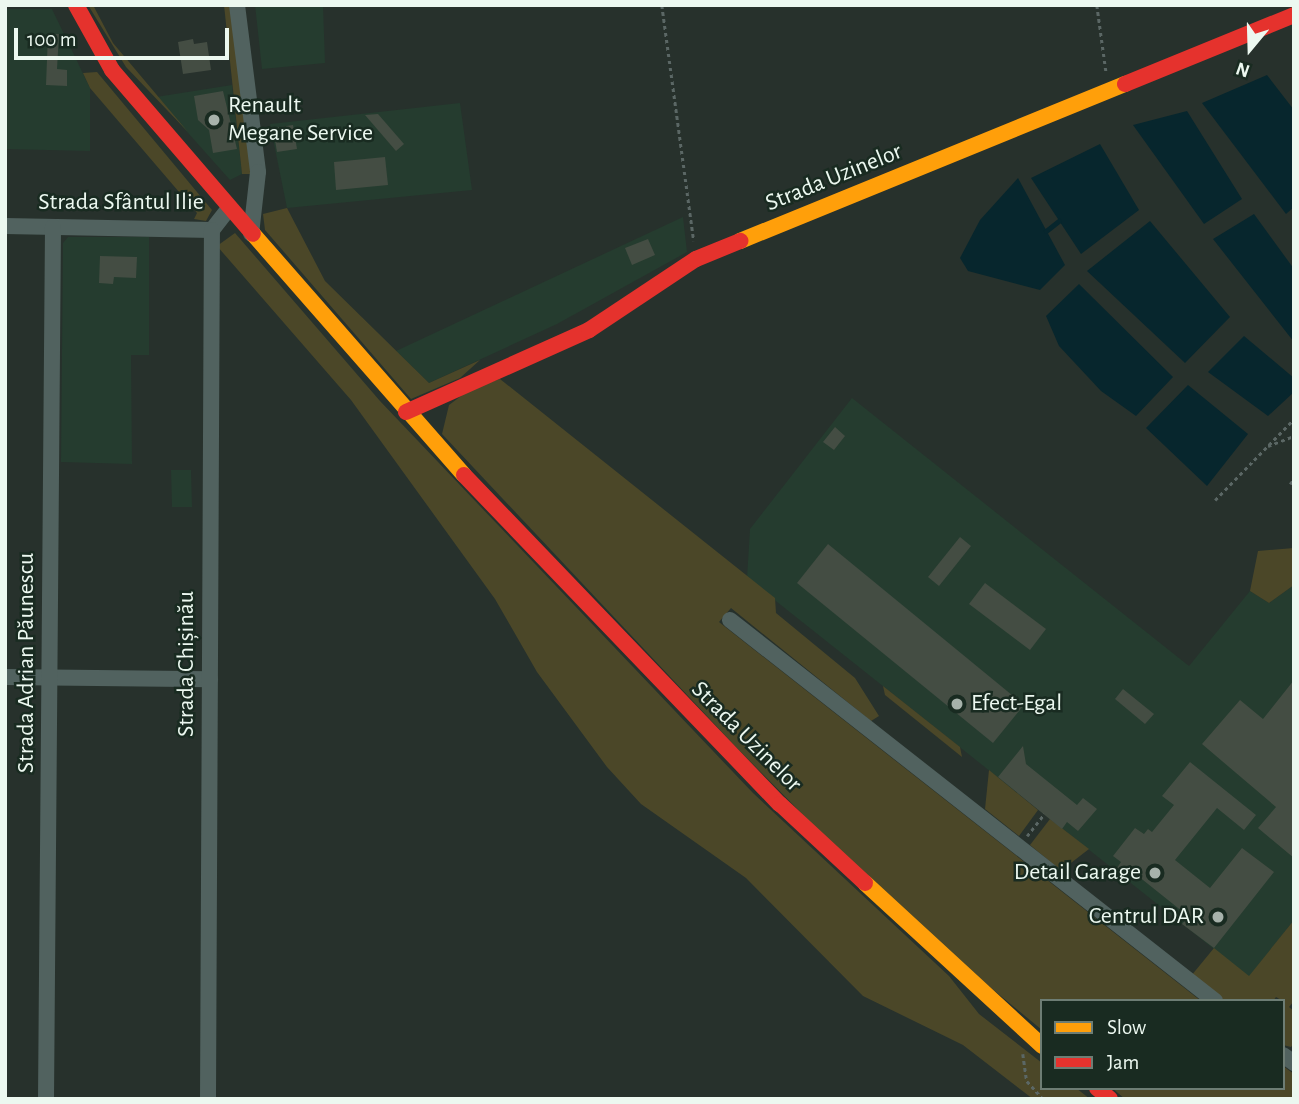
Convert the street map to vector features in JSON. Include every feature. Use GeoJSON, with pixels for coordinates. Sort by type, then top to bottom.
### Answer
{"type":"FeatureCollection","features":[{"type":"Feature","properties":{"kind":"street","name":"Strada Uzinelor"},"geometry":{"type":"LineString","coordinates":[[76,5],[112,70],[406,412],[771,795],[1037,1042]]}},
{"type":"Feature","properties":{"kind":"street"},"geometry":{"type":"LineString","coordinates":[[237,5],[258,172],[251,234]]}},
{"type":"Feature","properties":{"kind":"street","name":"Strada Uzinelor"},"geometry":{"type":"LineString","coordinates":[[406,412],[589,330],[696,259],[1294,15]]}},
{"type":"Feature","properties":{"kind":"street","name":"Strada Sfântul Ilie"},"geometry":{"type":"LineString","coordinates":[[5,226],[212,230],[229,208]]}},
{"type":"Feature","properties":{"kind":"street","name":"Strada Adrian Păunescu"},"geometry":{"type":"LineString","coordinates":[[46,1099],[53,227]]}},
{"type":"Feature","properties":{"kind":"street","name":"Strada Chișinău"},"geometry":{"type":"LineString","coordinates":[[208,1099],[212,230]]}},
{"type":"Feature","properties":{"kind":"street"},"geometry":{"type":"LineString","coordinates":[[730,620],[1212,999]]}},
{"type":"Feature","properties":{"kind":"street"},"geometry":{"type":"LineString","coordinates":[[5,677],[210,679]]}},
{"type":"Feature","properties":{"kind":"path"},"geometry":{"type":"LineString","coordinates":[[662,5],[696,259]]}},
{"type":"Feature","properties":{"kind":"path"},"geometry":{"type":"LineString","coordinates":[[1097,5],[1108,90]]}},
{"type":"Feature","properties":{"kind":"path"},"geometry":{"type":"LineString","coordinates":[[1214,500],[1294,419]]}},
{"type":"Feature","properties":{"kind":"path"},"geometry":{"type":"LineString","coordinates":[[1264,448],[1294,436]]}},
{"type":"Feature","properties":{"kind":"path"},"geometry":{"type":"LineString","coordinates":[[1290,484],[1294,479]]}},
{"type":"Feature","properties":{"kind":"path"},"geometry":{"type":"LineString","coordinates":[[1018,846],[1044,814]]}},
{"type":"Feature","properties":{"kind":"path"},"geometry":{"type":"LineString","coordinates":[[1037,1042],[1022,1056],[1023,1068],[1027,1081],[1043,1099]]}},
{"type":"Feature","properties":{"kind":"shaded area"},"geometry":{"type":"Polygon","coordinates":[[[88,5],[93,5],[113,43],[188,132],[126,67],[88,5]]]}},
{"type":"Feature","properties":{"kind":"shaded area"},"geometry":{"type":"Polygon","coordinates":[[[224,5],[230,5],[251,174],[242,174],[224,5]]]}},
{"type":"Feature","properties":{"kind":"shaded area"},"geometry":{"type":"Polygon","coordinates":[[[255,5],[323,5],[325,63],[262,69],[255,5]]]}},
{"type":"Feature","properties":{"kind":"shaded area"},"geometry":{"type":"Polygon","coordinates":[[[5,9],[52,9],[90,88],[90,151],[5,149],[5,9]]]}},
{"type":"Feature","properties":{"kind":"shaded area"},"geometry":{"type":"Polygon","coordinates":[[[97,72],[212,210],[206,221],[194,219],[197,213],[90,88],[83,73],[97,72]]]}},
{"type":"Feature","properties":{"kind":"shaded area"},"geometry":{"type":"Polygon","coordinates":[[[232,85],[242,174],[230,180],[156,97],[232,85]]]}},
{"type":"Feature","properties":{"kind":"shaded area"},"geometry":{"type":"Polygon","coordinates":[[[460,103],[472,190],[287,208],[270,124],[460,103]]]}},
{"type":"Feature","properties":{"kind":"shaded area"},"geometry":{"type":"Polygon","coordinates":[[[287,208],[325,281],[429,383],[480,360],[460,378],[411,399],[265,230],[263,214],[287,208]]]}},
{"type":"Feature","properties":{"kind":"shaded area"},"geometry":{"type":"Polygon","coordinates":[[[683,217],[687,252],[557,324],[429,383],[396,351],[683,217]]]}},
{"type":"Feature","properties":{"kind":"shaded area"},"geometry":{"type":"Polygon","coordinates":[[[235,233],[380,401],[753,793],[949,976],[979,1014],[1040,1061],[1040,1090],[1079,1090],[1090,1099],[1033,1099],[963,1045],[863,996],[746,878],[641,804],[607,767],[537,672],[495,599],[351,400],[217,246],[235,233]]]}},
{"type":"Feature","properties":{"kind":"shaded area"},"geometry":{"type":"Polygon","coordinates":[[[68,237],[149,237],[149,355],[131,355],[132,464],[61,462],[63,243],[68,237]]]}},
{"type":"Feature","properties":{"kind":"shaded area"},"geometry":{"type":"Polygon","coordinates":[[[500,379],[775,598],[776,613],[855,678],[879,716],[871,721],[731,608],[719,622],[1198,999],[1040,999],[1040,1028],[967,968],[839,851],[736,747],[442,434],[449,405],[469,390],[500,379]]]}},
{"type":"Feature","properties":{"kind":"shaded area"},"geometry":{"type":"Polygon","coordinates":[[[852,398],[1189,666],[1250,591],[1269,603],[1294,585],[1294,920],[1249,977],[747,578],[750,529],[852,398]]]}},
{"type":"Feature","properties":{"kind":"shaded area"},"geometry":{"type":"Polygon","coordinates":[[[171,470],[191,470],[192,507],[172,507],[171,470]]]}},
{"type":"Feature","properties":{"kind":"shaded area"},"geometry":{"type":"Polygon","coordinates":[[[1294,548],[1294,585],[1269,603],[1250,591],[1258,551],[1294,548]]]}},
{"type":"Feature","properties":{"kind":"shaded area"},"geometry":{"type":"Polygon","coordinates":[[[883,686],[960,747],[962,757],[885,695],[883,686]]]}},
{"type":"Feature","properties":{"kind":"shaded area"},"geometry":{"type":"Polygon","coordinates":[[[989,770],[1038,810],[1019,836],[985,809],[989,770]]]}},
{"type":"Feature","properties":{"kind":"shaded area"},"geometry":{"type":"Polygon","coordinates":[[[1050,819],[1089,849],[1067,866],[1058,868],[1030,845],[1050,819]]]}},
{"type":"Feature","properties":{"kind":"shaded area"},"geometry":{"type":"Polygon","coordinates":[[[1294,920],[1294,1001],[1289,1007],[1294,1011],[1294,1043],[1291,1047],[1285,1046],[1285,999],[1219,999],[1191,976],[1214,948],[1249,976],[1294,920]]]}},
{"type":"Feature","properties":{"kind":"shaded area"},"geometry":{"type":"Polygon","coordinates":[[[1285,1067],[1294,1074],[1294,1099],[1125,1099],[1114,1090],[1285,1090],[1285,1067]]]}},
{"type":"Feature","properties":{"kind":"water"},"geometry":{"type":"Polygon","coordinates":[[[1267,75],[1294,110],[1294,207],[1286,214],[1202,103],[1267,75]]]}},
{"type":"Feature","properties":{"kind":"water"},"geometry":{"type":"Polygon","coordinates":[[[1187,111],[1242,199],[1204,224],[1133,125],[1187,111]]]}},
{"type":"Feature","properties":{"kind":"water"},"geometry":{"type":"Polygon","coordinates":[[[1100,144],[1139,210],[1081,254],[1031,178],[1100,144]]]}},
{"type":"Feature","properties":{"kind":"water"},"geometry":{"type":"Polygon","coordinates":[[[1018,178],[1065,265],[1040,290],[968,271],[960,258],[980,220],[1018,178]]]}},
{"type":"Feature","properties":{"kind":"water"},"geometry":{"type":"Polygon","coordinates":[[[1254,214],[1294,269],[1294,342],[1213,239],[1254,214]]]}},
{"type":"Feature","properties":{"kind":"water"},"geometry":{"type":"Polygon","coordinates":[[[1150,221],[1230,317],[1185,363],[1087,271],[1150,221]]]}},
{"type":"Feature","properties":{"kind":"water"},"geometry":{"type":"Polygon","coordinates":[[[1079,284],[1173,377],[1136,416],[1101,391],[1059,346],[1046,316],[1079,284]]]}},
{"type":"Feature","properties":{"kind":"water"},"geometry":{"type":"Polygon","coordinates":[[[1244,336],[1294,378],[1294,392],[1268,416],[1208,372],[1244,336]]]}},
{"type":"Feature","properties":{"kind":"water"},"geometry":{"type":"Polygon","coordinates":[[[1188,385],[1248,434],[1207,486],[1146,428],[1188,385]]]}},
{"type":"Feature","properties":{"kind":"building"},"geometry":{"type":"Polygon","coordinates":[[[48,34],[59,34],[57,69],[67,70],[67,86],[46,85],[48,34]]]}},
{"type":"Feature","properties":{"kind":"building"},"geometry":{"type":"Polygon","coordinates":[[[193,39],[194,44],[207,42],[211,70],[183,74],[178,42],[193,39]]]}},
{"type":"Feature","properties":{"kind":"building"},"geometry":{"type":"Polygon","coordinates":[[[223,91],[237,149],[213,153],[209,130],[198,120],[194,96],[223,91]]]}},
{"type":"Feature","properties":{"kind":"building"},"geometry":{"type":"Polygon","coordinates":[[[378,114],[404,144],[396,151],[365,115],[378,114]]]}},
{"type":"Feature","properties":{"kind":"building"},"geometry":{"type":"Polygon","coordinates":[[[293,125],[297,149],[277,152],[273,128],[293,125]]]}},
{"type":"Feature","properties":{"kind":"building"},"geometry":{"type":"Polygon","coordinates":[[[385,157],[388,185],[336,190],[334,162],[385,157]]]}},
{"type":"Feature","properties":{"kind":"building"},"geometry":{"type":"Polygon","coordinates":[[[648,239],[655,255],[632,265],[625,248],[648,239]]]}},
{"type":"Feature","properties":{"kind":"building"},"geometry":{"type":"Polygon","coordinates":[[[100,256],[137,257],[136,278],[114,277],[113,284],[99,283],[100,256]]]}},
{"type":"Feature","properties":{"kind":"building"},"geometry":{"type":"Polygon","coordinates":[[[835,427],[845,436],[834,450],[823,442],[835,427]]]}},
{"type":"Feature","properties":{"kind":"building"},"geometry":{"type":"Polygon","coordinates":[[[960,537],[971,546],[939,586],[928,577],[960,537]]]}},
{"type":"Feature","properties":{"kind":"building"},"geometry":{"type":"Polygon","coordinates":[[[828,544],[1024,705],[993,743],[797,583],[828,544]]]}},
{"type":"Feature","properties":{"kind":"building"},"geometry":{"type":"Polygon","coordinates":[[[985,583],[1046,629],[1030,650],[969,604],[985,583]]]}},
{"type":"Feature","properties":{"kind":"building"},"geometry":{"type":"Polygon","coordinates":[[[1294,680],[1294,858],[1258,828],[1276,807],[1202,744],[1240,700],[1263,719],[1294,680]]]}},
{"type":"Feature","properties":{"kind":"building"},"geometry":{"type":"Polygon","coordinates":[[[1123,689],[1154,714],[1145,724],[1115,699],[1123,689]]]}},
{"type":"Feature","properties":{"kind":"building"},"geometry":{"type":"Polygon","coordinates":[[[1023,746],[1026,764],[1077,805],[1083,798],[1097,809],[1078,831],[1067,822],[1062,829],[998,777],[1023,746]]]}},
{"type":"Feature","properties":{"kind":"building"},"geometry":{"type":"Polygon","coordinates":[[[1190,762],[1256,815],[1244,830],[1217,808],[1175,860],[1210,888],[1242,848],[1274,872],[1214,948],[1182,924],[1188,916],[1133,872],[1129,877],[1117,868],[1121,862],[1113,856],[1135,828],[1144,834],[1148,829],[1152,832],[1174,805],[1162,796],[1190,762]]]}},
{"type":"Feature","properties":{"kind":"waterway"},"geometry":{"type":"LineString","coordinates":[[1046,231],[1059,221]]}},
{"type":"Feature","properties":{"kind":"traffic: slow"},"geometry":{"type":"LineString","coordinates":[[740,241],[1125,84]]}},
{"type":"Feature","properties":{"kind":"traffic: slow"},"geometry":{"type":"LineString","coordinates":[[253,234],[464,475]]}},
{"type":"Feature","properties":{"kind":"traffic: slow"},"geometry":{"type":"LineString","coordinates":[[865,883],[1040,1044]]}},
{"type":"Feature","properties":{"kind":"traffic: jam"},"geometry":{"type":"LineString","coordinates":[[76,5],[112,70],[253,234]]}},
{"type":"Feature","properties":{"kind":"traffic: jam"},"geometry":{"type":"LineString","coordinates":[[1125,84],[1294,15]]}},
{"type":"Feature","properties":{"kind":"traffic: jam"},"geometry":{"type":"LineString","coordinates":[[406,412],[589,330],[696,259],[740,241]]}},
{"type":"Feature","properties":{"kind":"traffic: jam"},"geometry":{"type":"LineString","coordinates":[[464,475],[780,804],[865,883]]}},
{"type":"Feature","properties":{"kind":"traffic: jam"},"geometry":{"type":"LineString","coordinates":[[1099,1090],[1110,1099]]}},
{"type":"Feature","properties":{"kind":"place","name":"Renault Megane Service"},"geometry":{"type":"Point","coordinates":[214,120]}},
{"type":"Feature","properties":{"kind":"place","name":"Efect-Egal"},"geometry":{"type":"Point","coordinates":[957,704]}},
{"type":"Feature","properties":{"kind":"place","name":"Detail Garage"},"geometry":{"type":"Point","coordinates":[1155,873]}},
{"type":"Feature","properties":{"kind":"place","name":"Centrul DAR"},"geometry":{"type":"Point","coordinates":[1218,917]}}]}
